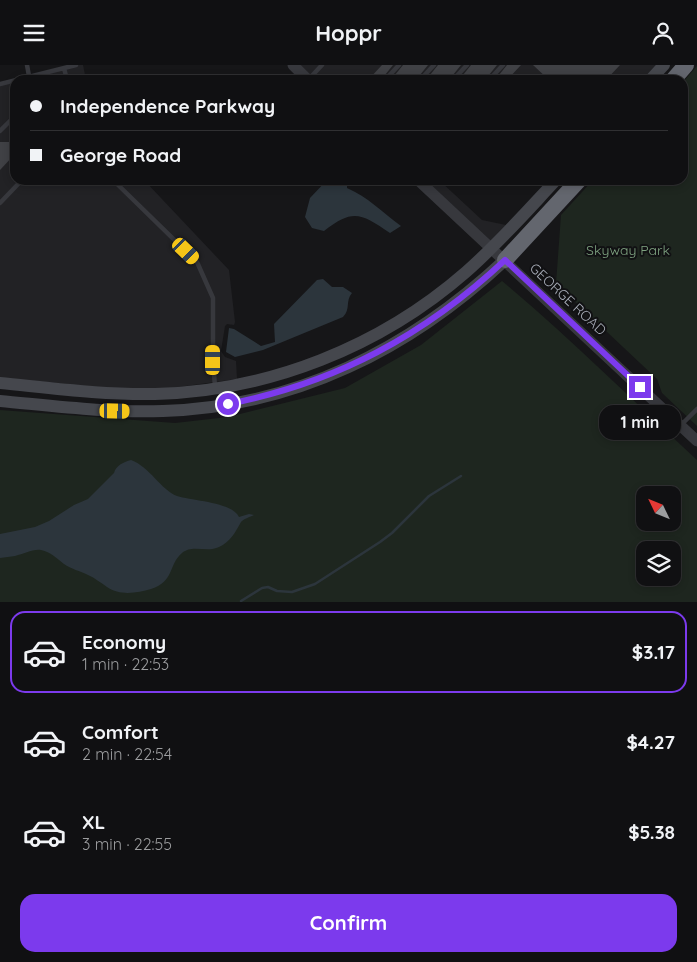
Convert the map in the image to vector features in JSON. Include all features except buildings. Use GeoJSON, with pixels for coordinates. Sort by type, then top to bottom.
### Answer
{"type":"FeatureCollection","features":[{"type":"Feature","properties":{"kind":"highway"},"geometry":{"type":"LineString","coordinates":[[677,75],[686,65]]}},
{"type":"Feature","properties":{"kind":"highway"},"geometry":{"type":"LineString","coordinates":[[505,260],[574,185]]}},
{"type":"Feature","properties":{"kind":"main road"},"geometry":{"type":"LineString","coordinates":[[655,75],[664,65]]}},
{"type":"Feature","properties":{"kind":"main road"},"geometry":{"type":"LineString","coordinates":[[0,383],[130,394],[172,393],[255,381],[294,370],[364,341],[402,320],[429,301],[468,271],[551,185]]}},
{"type":"Feature","properties":{"kind":"main road"},"geometry":{"type":"LineString","coordinates":[[0,401],[115,411],[163,411],[228,404],[283,391],[351,366],[400,340],[451,306],[505,260]]}},
{"type":"Feature","properties":{"kind":"street"},"geometry":{"type":"LineString","coordinates":[[292,65],[303,75]]}},
{"type":"Feature","properties":{"kind":"street","name":"GEORGE ROAD"},"geometry":{"type":"LineString","coordinates":[[424,185],[492,247],[697,441]]}},
{"type":"Feature","properties":{"kind":"lane"},"geometry":{"type":"LineString","coordinates":[[33,75],[76,65]]}},
{"type":"Feature","properties":{"kind":"lane"},"geometry":{"type":"LineString","coordinates":[[313,75],[322,65]]}},
{"type":"Feature","properties":{"kind":"lane"},"geometry":{"type":"LineString","coordinates":[[389,75],[398,65]]}},
{"type":"Feature","properties":{"kind":"lane"},"geometry":{"type":"LineString","coordinates":[[425,75],[434,65]]}},
{"type":"Feature","properties":{"kind":"lane"},"geometry":{"type":"LineString","coordinates":[[458,75],[467,65]]}},
{"type":"Feature","properties":{"kind":"lane"},"geometry":{"type":"LineString","coordinates":[[494,75],[503,65]]}},
{"type":"Feature","properties":{"kind":"lane"},"geometry":{"type":"LineString","coordinates":[[64,68],[66,75]]}},
{"type":"Feature","properties":{"kind":"lane"},"geometry":{"type":"LineString","coordinates":[[0,131],[10,121]]}},
{"type":"Feature","properties":{"kind":"lane"},"geometry":{"type":"LineString","coordinates":[[0,203],[19,185]]}},
{"type":"Feature","properties":{"kind":"lane"},"geometry":{"type":"LineString","coordinates":[[118,185],[197,262],[213,298],[215,388]]}},
{"type":"Feature","properties":{"kind":"lane"},"geometry":{"type":"LineString","coordinates":[[680,425],[697,409]]}},
{"type":"Feature","properties":{"kind":"shaded area"},"geometry":{"type":"Polygon","coordinates":[[[75,65],[83,65],[85,75],[38,75],[75,65]]]}},
{"type":"Feature","properties":{"kind":"shaded area"},"geometry":{"type":"Polygon","coordinates":[[[299,65],[656,65],[647,75],[310,75],[299,65]]]}},
{"type":"Feature","properties":{"kind":"shaded area"},"geometry":{"type":"Polygon","coordinates":[[[10,82],[10,185],[149,185],[229,270],[235,322],[234,325],[227,324],[225,326],[221,351],[225,357],[236,361],[237,379],[171,388],[123,389],[0,378],[0,85],[10,82]]]}},
{"type":"Feature","properties":{"kind":"shaded area"},"geometry":{"type":"Polygon","coordinates":[[[322,185],[347,185],[347,188],[368,200],[401,226],[390,233],[372,221],[357,216],[343,219],[324,231],[312,228],[305,217],[310,198],[322,185]]]}},
{"type":"Feature","properties":{"kind":"shaded area"},"geometry":{"type":"Polygon","coordinates":[[[430,185],[444,185],[482,220],[506,225],[491,241],[430,185]]]}},
{"type":"Feature","properties":{"kind":"shaded area"},"geometry":{"type":"Polygon","coordinates":[[[323,279],[332,287],[343,287],[352,293],[347,311],[343,317],[263,350],[235,357],[226,352],[229,328],[234,329],[261,346],[275,342],[274,324],[317,280],[323,279]]]}},
{"type":"Feature","properties":{"kind":"shaded area"},"geometry":{"type":"Polygon","coordinates":[[[131,460],[138,463],[166,489],[177,496],[221,505],[235,512],[239,517],[249,514],[254,515],[242,521],[229,540],[223,545],[214,549],[186,550],[178,558],[164,582],[159,586],[140,592],[123,593],[112,590],[91,576],[67,566],[51,554],[41,550],[0,558],[0,534],[35,527],[88,499],[114,473],[118,466],[131,460]]]}},
{"type":"Feature","properties":{"kind":"green space","name":"Skyway Park"},"geometry":{"type":"Polygon","coordinates":[[[697,66],[697,426],[662,393],[657,379],[556,284],[561,215],[588,185],[688,185],[688,76],[697,66]]]}},
{"type":"Feature","properties":{"kind":"green space"},"geometry":{"type":"Polygon","coordinates":[[[502,281],[552,324],[697,460],[697,602],[0,602],[0,410],[175,423],[228,417],[345,388],[421,345],[502,281]]]}},
{"type":"Feature","properties":{"kind":"waterway"},"geometry":{"type":"LineString","coordinates":[[241,601],[262,588],[268,587],[277,591],[292,592],[315,584],[380,542],[392,533],[429,496],[461,476]]}},
{"type":"Feature","properties":{"kind":"route"},"geometry":{"type":"LineString","coordinates":[[228,404],[306,384],[351,366],[388,348],[451,306],[505,260],[640,387]]}}]}
